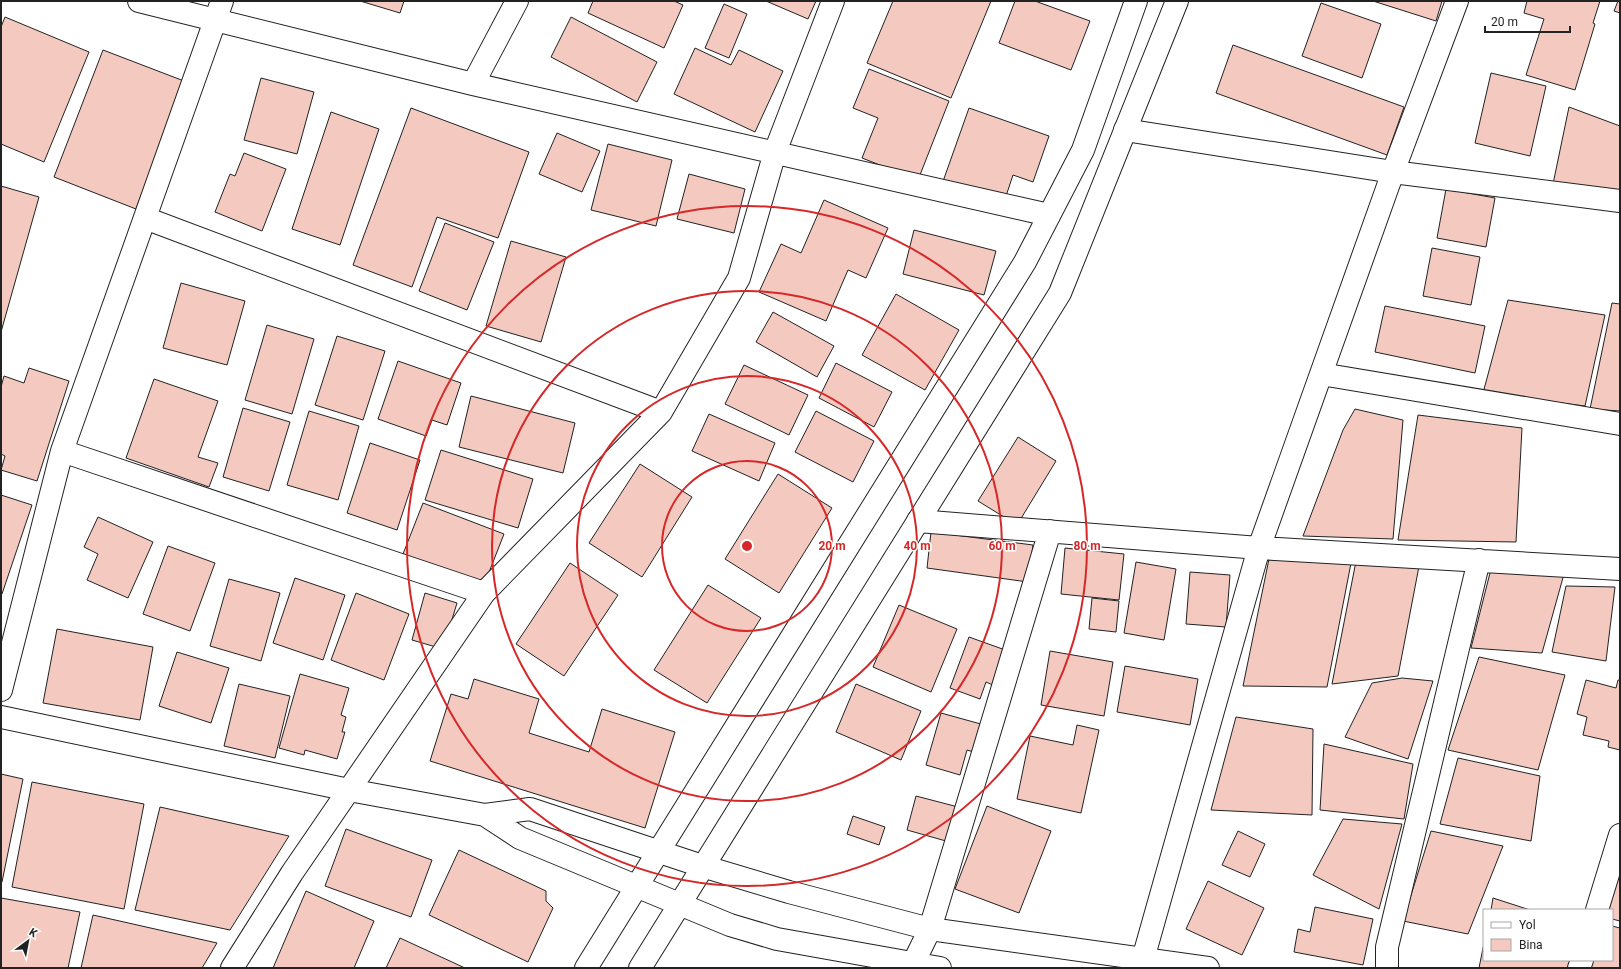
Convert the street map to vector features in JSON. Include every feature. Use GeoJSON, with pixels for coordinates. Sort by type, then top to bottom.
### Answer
{"type":"FeatureCollection","features":[{"type":"Feature","properties":{"kind":"street"},"geometry":{"type":"LineString","coordinates":[[139,1],[219,10],[473,84],[1049,215]]}},
{"type":"Feature","properties":{"kind":"street"},"geometry":{"type":"LineString","coordinates":[[473,84],[517,1]]}},
{"type":"Feature","properties":{"kind":"street"},"geometry":{"type":"LineString","coordinates":[[232,968],[292,873],[484,593],[661,412],[739,278],[775,152],[834,1]]}},
{"type":"Feature","properties":{"kind":"street"},"geometry":{"type":"LineString","coordinates":[[586,968],[1025,262],[1083,150],[1136,1]]}},
{"type":"Feature","properties":{"kind":"street"},"geometry":{"type":"LineString","coordinates":[[640,968],[680,905],[702,866],[1060,293],[1177,1]]}},
{"type":"Feature","properties":{"kind":"street"},"geometry":{"type":"LineString","coordinates":[[1143,959],[1259,548],[1392,172],[1457,1]]}},
{"type":"Feature","properties":{"kind":"street"},"geometry":{"type":"LineString","coordinates":[[1,690],[62,451],[219,10]]}},
{"type":"Feature","properties":{"kind":"street"},"geometry":{"type":"LineString","coordinates":[[1125,130],[1392,172],[1620,200]]}},
{"type":"Feature","properties":{"kind":"street"},"geometry":{"type":"LineString","coordinates":[[146,218],[661,412]]}},
{"type":"Feature","properties":{"kind":"street"},"geometry":{"type":"LineString","coordinates":[[1321,374],[1620,424]]}},
{"type":"Feature","properties":{"kind":"street"},"geometry":{"type":"LineString","coordinates":[[62,451],[484,593]]}},
{"type":"Feature","properties":{"kind":"street"},"geometry":{"type":"LineString","coordinates":[[918,521],[1259,548],[1620,568]]}},
{"type":"Feature","properties":{"kind":"street"},"geometry":{"type":"LineString","coordinates":[[911,966],[930,929],[1050,531]]}},
{"type":"Feature","properties":{"kind":"street"},"geometry":{"type":"LineString","coordinates":[[1387,968],[1387,947],[1479,560]]}},
{"type":"Feature","properties":{"kind":"street"},"geometry":{"type":"LineString","coordinates":[[1,717],[349,790],[485,815],[530,809],[702,866],[788,892],[930,929],[1208,968]]}},
{"type":"Feature","properties":{"kind":"street"},"geometry":{"type":"LineString","coordinates":[[485,815],[520,838],[730,925],[777,939],[911,966],[940,968]]}},
{"type":"Feature","properties":{"kind":"street"},"geometry":{"type":"LineString","coordinates":[[1597,909],[1620,835]]}},
{"type":"Feature","properties":{"kind":"building"},"geometry":{"type":"Polygon","coordinates":[[[360,1],[404,1],[400,13],[360,1]]]}},
{"type":"Feature","properties":{"kind":"building"},"geometry":{"type":"Polygon","coordinates":[[[593,1],[674,1],[683,5],[664,48],[588,13],[593,1]]]}},
{"type":"Feature","properties":{"kind":"building"},"geometry":{"type":"Polygon","coordinates":[[[766,1],[816,1],[808,19],[766,1]]]}},
{"type":"Feature","properties":{"kind":"building"},"geometry":{"type":"Polygon","coordinates":[[[893,1],[991,1],[951,98],[867,63],[893,1]]]}},
{"type":"Feature","properties":{"kind":"building"},"geometry":{"type":"Polygon","coordinates":[[[1015,1],[1035,1],[1090,21],[1071,70],[999,43],[1015,1]]]}},
{"type":"Feature","properties":{"kind":"building"},"geometry":{"type":"Polygon","coordinates":[[[1373,1],[1442,1],[1436,21],[1373,1]]]}},
{"type":"Feature","properties":{"kind":"building"},"geometry":{"type":"Polygon","coordinates":[[[1527,1],[1600,1],[1593,23],[1595,24],[1575,90],[1526,75],[1544,19],[1524,13],[1527,1]]]}},
{"type":"Feature","properties":{"kind":"building"},"geometry":{"type":"Polygon","coordinates":[[[1618,1],[1620,1],[1620,13],[1614,11],[1618,1]]]}},
{"type":"Feature","properties":{"kind":"building"},"geometry":{"type":"Polygon","coordinates":[[[1321,3],[1381,24],[1362,78],[1302,56],[1321,3]]]}},
{"type":"Feature","properties":{"kind":"building"},"geometry":{"type":"Polygon","coordinates":[[[724,4],[747,14],[729,58],[705,48],[724,4]]]}},
{"type":"Feature","properties":{"kind":"building"},"geometry":{"type":"Polygon","coordinates":[[[5,17],[89,52],[44,162],[1,144],[1,27],[5,17]]]}},
{"type":"Feature","properties":{"kind":"building"},"geometry":{"type":"Polygon","coordinates":[[[571,17],[657,62],[637,102],[551,57],[571,17]]]}},
{"type":"Feature","properties":{"kind":"building"},"geometry":{"type":"Polygon","coordinates":[[[1233,45],[1404,107],[1387,155],[1216,93],[1233,45]]]}},
{"type":"Feature","properties":{"kind":"building"},"geometry":{"type":"Polygon","coordinates":[[[695,48],[731,65],[739,50],[783,71],[755,132],[674,94],[695,48]]]}},
{"type":"Feature","properties":{"kind":"building"},"geometry":{"type":"Polygon","coordinates":[[[103,50],[184,81],[136,209],[54,177],[103,50]]]}},
{"type":"Feature","properties":{"kind":"building"},"geometry":{"type":"Polygon","coordinates":[[[869,69],[949,101],[918,180],[862,158],[878,118],[853,108],[869,69]]]}},
{"type":"Feature","properties":{"kind":"building"},"geometry":{"type":"Polygon","coordinates":[[[1491,73],[1546,86],[1530,156],[1475,143],[1491,73]]]}},
{"type":"Feature","properties":{"kind":"building"},"geometry":{"type":"Polygon","coordinates":[[[261,78],[314,92],[297,154],[244,140],[261,78]]]}},
{"type":"Feature","properties":{"kind":"building"},"geometry":{"type":"Polygon","coordinates":[[[1569,107],[1620,126],[1620,190],[1553,184],[1569,107]]]}},
{"type":"Feature","properties":{"kind":"building"},"geometry":{"type":"Polygon","coordinates":[[[411,108],[529,152],[498,238],[437,217],[412,287],[353,265],[411,108]]]}},
{"type":"Feature","properties":{"kind":"building"},"geometry":{"type":"Polygon","coordinates":[[[969,108],[1049,136],[1033,182],[1013,175],[1002,208],[941,187],[969,108]]]}},
{"type":"Feature","properties":{"kind":"building"},"geometry":{"type":"Polygon","coordinates":[[[331,112],[379,129],[340,245],[292,229],[331,112]]]}},
{"type":"Feature","properties":{"kind":"building"},"geometry":{"type":"Polygon","coordinates":[[[557,133],[600,151],[582,192],[539,174],[557,133]]]}},
{"type":"Feature","properties":{"kind":"building"},"geometry":{"type":"Polygon","coordinates":[[[608,144],[672,160],[656,226],[591,210],[608,144]]]}},
{"type":"Feature","properties":{"kind":"building"},"geometry":{"type":"Polygon","coordinates":[[[244,153],[286,169],[262,231],[215,212],[230,174],[235,176],[244,153]]]}},
{"type":"Feature","properties":{"kind":"building"},"geometry":{"type":"Polygon","coordinates":[[[689,174],[745,189],[734,233],[677,219],[689,174]]]}},
{"type":"Feature","properties":{"kind":"building"},"geometry":{"type":"Polygon","coordinates":[[[1,186],[39,197],[1,332],[1,186]]]}},
{"type":"Feature","properties":{"kind":"building"},"geometry":{"type":"Polygon","coordinates":[[[1446,189],[1495,198],[1486,247],[1437,238],[1446,189]]]}},
{"type":"Feature","properties":{"kind":"building"},"geometry":{"type":"Polygon","coordinates":[[[824,200],[888,228],[866,278],[848,270],[826,321],[759,292],[781,244],[801,253],[824,200]]]}},
{"type":"Feature","properties":{"kind":"building"},"geometry":{"type":"Polygon","coordinates":[[[445,223],[494,242],[467,310],[419,291],[445,223]]]}},
{"type":"Feature","properties":{"kind":"building"},"geometry":{"type":"Polygon","coordinates":[[[914,230],[996,251],[984,295],[903,274],[914,230]]]}},
{"type":"Feature","properties":{"kind":"building"},"geometry":{"type":"Polygon","coordinates":[[[511,241],[566,257],[541,342],[486,326],[511,241]]]}},
{"type":"Feature","properties":{"kind":"building"},"geometry":{"type":"Polygon","coordinates":[[[1432,248],[1480,257],[1471,305],[1423,296],[1432,248]]]}},
{"type":"Feature","properties":{"kind":"building"},"geometry":{"type":"Polygon","coordinates":[[[181,283],[245,301],[227,365],[163,348],[181,283]]]}},
{"type":"Feature","properties":{"kind":"building"},"geometry":{"type":"Polygon","coordinates":[[[896,294],[959,330],[925,390],[862,355],[896,294]]]}},
{"type":"Feature","properties":{"kind":"building"},"geometry":{"type":"Polygon","coordinates":[[[1508,300],[1605,315],[1585,406],[1483,393],[1508,300]]]}},
{"type":"Feature","properties":{"kind":"building"},"geometry":{"type":"Polygon","coordinates":[[[1612,303],[1620,304],[1620,411],[1590,409],[1612,303]]]}},
{"type":"Feature","properties":{"kind":"building"},"geometry":{"type":"Polygon","coordinates":[[[1385,306],[1485,326],[1475,373],[1375,352],[1385,306]]]}},
{"type":"Feature","properties":{"kind":"building"},"geometry":{"type":"Polygon","coordinates":[[[773,312],[834,346],[817,377],[756,342],[773,312]]]}},
{"type":"Feature","properties":{"kind":"building"},"geometry":{"type":"Polygon","coordinates":[[[267,325],[314,339],[292,414],[245,400],[267,325]]]}},
{"type":"Feature","properties":{"kind":"building"},"geometry":{"type":"Polygon","coordinates":[[[337,336],[385,351],[363,420],[315,405],[337,336]]]}},
{"type":"Feature","properties":{"kind":"building"},"geometry":{"type":"Polygon","coordinates":[[[398,361],[461,383],[447,425],[432,420],[426,436],[378,419],[398,361]]]}},
{"type":"Feature","properties":{"kind":"building"},"geometry":{"type":"Polygon","coordinates":[[[836,363],[892,392],[874,427],[819,398],[836,363]]]}},
{"type":"Feature","properties":{"kind":"building"},"geometry":{"type":"Polygon","coordinates":[[[744,365],[808,395],[789,435],[725,404],[744,365]]]}},
{"type":"Feature","properties":{"kind":"building"},"geometry":{"type":"Polygon","coordinates":[[[29,368],[69,381],[37,481],[1,470],[5,456],[1,454],[1,387],[4,376],[24,383],[29,368]]]}},
{"type":"Feature","properties":{"kind":"building"},"geometry":{"type":"Polygon","coordinates":[[[154,379],[218,401],[198,457],[218,463],[209,487],[126,458],[154,379]]]}},
{"type":"Feature","properties":{"kind":"building"},"geometry":{"type":"Polygon","coordinates":[[[471,396],[575,423],[563,473],[459,447],[471,396]]]}},
{"type":"Feature","properties":{"kind":"building"},"geometry":{"type":"Polygon","coordinates":[[[243,408],[290,422],[269,491],[223,477],[243,408]]]}},
{"type":"Feature","properties":{"kind":"building"},"geometry":{"type":"Polygon","coordinates":[[[1355,409],[1403,420],[1393,539],[1303,536],[1343,430],[1355,409]]]}},
{"type":"Feature","properties":{"kind":"building"},"geometry":{"type":"Polygon","coordinates":[[[309,411],[359,426],[338,500],[287,485],[309,411]]]}},
{"type":"Feature","properties":{"kind":"building"},"geometry":{"type":"Polygon","coordinates":[[[816,411],[874,441],[853,482],[795,452],[816,411]]]}},
{"type":"Feature","properties":{"kind":"building"},"geometry":{"type":"Polygon","coordinates":[[[709,414],[775,443],[759,481],[692,451],[709,414]]]}},
{"type":"Feature","properties":{"kind":"building"},"geometry":{"type":"Polygon","coordinates":[[[1418,415],[1522,428],[1516,542],[1398,540],[1418,415]]]}},
{"type":"Feature","properties":{"kind":"building"},"geometry":{"type":"Polygon","coordinates":[[[1018,437],[1056,461],[1017,525],[978,501],[1018,437]]]}},
{"type":"Feature","properties":{"kind":"building"},"geometry":{"type":"Polygon","coordinates":[[[370,443],[420,460],[397,530],[347,513],[370,443]]]}},
{"type":"Feature","properties":{"kind":"building"},"geometry":{"type":"Polygon","coordinates":[[[441,450],[533,479],[518,528],[425,500],[441,450]]]}},
{"type":"Feature","properties":{"kind":"building"},"geometry":{"type":"Polygon","coordinates":[[[640,464],[692,497],[642,577],[589,543],[640,464]]]}},
{"type":"Feature","properties":{"kind":"building"},"geometry":{"type":"Polygon","coordinates":[[[778,474],[832,508],[779,593],[725,559],[778,474]]]}},
{"type":"Feature","properties":{"kind":"building"},"geometry":{"type":"Polygon","coordinates":[[[1,495],[32,505],[2,594],[1,594],[1,495]]]}},
{"type":"Feature","properties":{"kind":"building"},"geometry":{"type":"Polygon","coordinates":[[[423,503],[504,534],[484,585],[403,554],[423,503]]]}},
{"type":"Feature","properties":{"kind":"building"},"geometry":{"type":"Polygon","coordinates":[[[98,517],[153,542],[128,598],[87,580],[98,554],[84,547],[98,517]]]}},
{"type":"Feature","properties":{"kind":"building"},"geometry":{"type":"Polygon","coordinates":[[[931,532],[1033,545],[1028,582],[927,568],[931,532]]]}},
{"type":"Feature","properties":{"kind":"building"},"geometry":{"type":"Polygon","coordinates":[[[168,546],[215,563],[190,631],[143,614],[168,546]]]}},
{"type":"Feature","properties":{"kind":"building"},"geometry":{"type":"Polygon","coordinates":[[[1065,548],[1124,554],[1119,600],[1061,594],[1065,548]]]}},
{"type":"Feature","properties":{"kind":"building"},"geometry":{"type":"Polygon","coordinates":[[[1270,554],[1352,558],[1327,687],[1243,686],[1270,554]]]}},
{"type":"Feature","properties":{"kind":"building"},"geometry":{"type":"Polygon","coordinates":[[[1357,556],[1420,561],[1398,676],[1332,684],[1357,556]]]}},
{"type":"Feature","properties":{"kind":"building"},"geometry":{"type":"Polygon","coordinates":[[[1136,562],[1176,569],[1164,640],[1124,633],[1136,562]]]}},
{"type":"Feature","properties":{"kind":"building"},"geometry":{"type":"Polygon","coordinates":[[[570,563],[618,595],[564,676],[516,644],[570,563]]]}},
{"type":"Feature","properties":{"kind":"building"},"geometry":{"type":"Polygon","coordinates":[[[1492,565],[1564,574],[1542,653],[1471,648],[1492,565]]]}},
{"type":"Feature","properties":{"kind":"building"},"geometry":{"type":"Polygon","coordinates":[[[1190,572],[1230,575],[1226,627],[1186,624],[1190,572]]]}},
{"type":"Feature","properties":{"kind":"building"},"geometry":{"type":"Polygon","coordinates":[[[295,578],[345,595],[323,660],[273,643],[295,578]]]}},
{"type":"Feature","properties":{"kind":"building"},"geometry":{"type":"Polygon","coordinates":[[[229,579],[280,593],[261,661],[210,646],[229,579]]]}},
{"type":"Feature","properties":{"kind":"building"},"geometry":{"type":"Polygon","coordinates":[[[708,585],[761,618],[707,703],[654,670],[708,585]]]}},
{"type":"Feature","properties":{"kind":"building"},"geometry":{"type":"Polygon","coordinates":[[[1566,586],[1615,587],[1606,661],[1552,652],[1566,586]]]}},
{"type":"Feature","properties":{"kind":"building"},"geometry":{"type":"Polygon","coordinates":[[[356,593],[409,614],[384,680],[331,660],[356,593]]]}},
{"type":"Feature","properties":{"kind":"building"},"geometry":{"type":"Polygon","coordinates":[[[425,593],[457,603],[443,649],[412,640],[425,593]]]}},
{"type":"Feature","properties":{"kind":"building"},"geometry":{"type":"Polygon","coordinates":[[[1092,598],[1119,601],[1116,632],[1089,629],[1092,598]]]}},
{"type":"Feature","properties":{"kind":"building"},"geometry":{"type":"Polygon","coordinates":[[[899,605],[957,629],[931,692],[873,667],[899,605]]]}},
{"type":"Feature","properties":{"kind":"building"},"geometry":{"type":"Polygon","coordinates":[[[57,629],[153,647],[140,720],[43,703],[57,629]]]}},
{"type":"Feature","properties":{"kind":"building"},"geometry":{"type":"Polygon","coordinates":[[[969,637],[1008,651],[995,686],[986,682],[980,699],[950,688],[969,637]]]}},
{"type":"Feature","properties":{"kind":"building"},"geometry":{"type":"Polygon","coordinates":[[[1050,651],[1113,662],[1104,716],[1041,705],[1050,651]]]}},
{"type":"Feature","properties":{"kind":"building"},"geometry":{"type":"Polygon","coordinates":[[[177,652],[229,668],[211,723],[159,706],[177,652]]]}},
{"type":"Feature","properties":{"kind":"building"},"geometry":{"type":"Polygon","coordinates":[[[1479,657],[1565,675],[1538,770],[1448,750],[1479,657]]]}},
{"type":"Feature","properties":{"kind":"building"},"geometry":{"type":"Polygon","coordinates":[[[1125,666],[1198,679],[1190,725],[1117,712],[1125,666]]]}},
{"type":"Feature","properties":{"kind":"building"},"geometry":{"type":"Polygon","coordinates":[[[300,674],[349,688],[341,715],[346,717],[342,732],[345,732],[337,759],[305,750],[304,755],[279,748],[300,674]]]}},
{"type":"Feature","properties":{"kind":"building"},"geometry":{"type":"Polygon","coordinates":[[[1402,678],[1433,681],[1408,759],[1345,737],[1372,683],[1402,678]]]}},
{"type":"Feature","properties":{"kind":"building"},"geometry":{"type":"Polygon","coordinates":[[[474,679],[539,699],[529,733],[589,752],[602,709],[675,732],[645,828],[430,761],[451,694],[468,699],[474,679]]]}},
{"type":"Feature","properties":{"kind":"building"},"geometry":{"type":"Polygon","coordinates":[[[1586,680],[1616,688],[1618,680],[1620,680],[1620,750],[1608,747],[1609,741],[1583,735],[1587,717],[1577,714],[1586,680]]]}},
{"type":"Feature","properties":{"kind":"building"},"geometry":{"type":"Polygon","coordinates":[[[239,684],[290,696],[275,758],[224,746],[239,684]]]}},
{"type":"Feature","properties":{"kind":"building"},"geometry":{"type":"Polygon","coordinates":[[[856,684],[921,711],[901,760],[836,732],[856,684]]]}},
{"type":"Feature","properties":{"kind":"building"},"geometry":{"type":"Polygon","coordinates":[[[941,713],[988,726],[980,754],[967,750],[960,775],[926,765],[941,713]]]}},
{"type":"Feature","properties":{"kind":"building"},"geometry":{"type":"Polygon","coordinates":[[[1236,717],[1313,729],[1312,815],[1211,810],[1236,717]]]}},
{"type":"Feature","properties":{"kind":"building"},"geometry":{"type":"Polygon","coordinates":[[[1077,725],[1099,730],[1081,813],[1017,799],[1030,736],[1073,745],[1077,725]]]}},
{"type":"Feature","properties":{"kind":"building"},"geometry":{"type":"Polygon","coordinates":[[[1324,744],[1413,764],[1404,819],[1320,810],[1324,744]]]}},
{"type":"Feature","properties":{"kind":"building"},"geometry":{"type":"Polygon","coordinates":[[[1458,758],[1540,776],[1531,841],[1440,824],[1458,758]]]}},
{"type":"Feature","properties":{"kind":"building"},"geometry":{"type":"Polygon","coordinates":[[[1,774],[23,779],[2,882],[1,882],[1,774]]]}},
{"type":"Feature","properties":{"kind":"building"},"geometry":{"type":"Polygon","coordinates":[[[32,782],[144,804],[124,909],[12,887],[32,782]]]}},
{"type":"Feature","properties":{"kind":"building"},"geometry":{"type":"Polygon","coordinates":[[[916,796],[962,808],[953,843],[907,830],[916,796]]]}},
{"type":"Feature","properties":{"kind":"building"},"geometry":{"type":"Polygon","coordinates":[[[987,806],[1051,831],[1019,913],[955,889],[987,806]]]}},
{"type":"Feature","properties":{"kind":"building"},"geometry":{"type":"Polygon","coordinates":[[[160,807],[289,836],[230,930],[135,910],[160,807]]]}},
{"type":"Feature","properties":{"kind":"building"},"geometry":{"type":"Polygon","coordinates":[[[853,816],[885,827],[879,845],[847,834],[853,816]]]}},
{"type":"Feature","properties":{"kind":"building"},"geometry":{"type":"Polygon","coordinates":[[[1343,819],[1402,824],[1379,909],[1313,875],[1343,819]]]}},
{"type":"Feature","properties":{"kind":"building"},"geometry":{"type":"Polygon","coordinates":[[[346,829],[432,860],[411,917],[325,886],[346,829]]]}},
{"type":"Feature","properties":{"kind":"building"},"geometry":{"type":"Polygon","coordinates":[[[1238,831],[1265,844],[1250,877],[1222,865],[1238,831]]]}},
{"type":"Feature","properties":{"kind":"building"},"geometry":{"type":"Polygon","coordinates":[[[1431,831],[1503,846],[1468,934],[1403,921],[1431,831]]]}},
{"type":"Feature","properties":{"kind":"building"},"geometry":{"type":"Polygon","coordinates":[[[459,850],[546,891],[546,901],[553,908],[528,962],[429,915],[459,850]]]}},
{"type":"Feature","properties":{"kind":"building"},"geometry":{"type":"Polygon","coordinates":[[[1620,857],[1620,921],[1613,919],[1613,909],[1609,909],[1620,857]]]}},
{"type":"Feature","properties":{"kind":"building"},"geometry":{"type":"Polygon","coordinates":[[[1208,881],[1264,908],[1242,955],[1186,929],[1208,881]]]}},
{"type":"Feature","properties":{"kind":"building"},"geometry":{"type":"Polygon","coordinates":[[[306,891],[374,921],[354,968],[273,968],[306,891]]]}},
{"type":"Feature","properties":{"kind":"building"},"geometry":{"type":"Polygon","coordinates":[[[1,898],[80,912],[68,968],[1,968],[1,898]]]}},
{"type":"Feature","properties":{"kind":"building"},"geometry":{"type":"Polygon","coordinates":[[[1493,898],[1527,909],[1491,909],[1493,898]]]}},
{"type":"Feature","properties":{"kind":"building"},"geometry":{"type":"Polygon","coordinates":[[[1315,907],[1373,919],[1363,965],[1294,952],[1298,929],[1310,932],[1315,907]]]}},
{"type":"Feature","properties":{"kind":"building"},"geometry":{"type":"Polygon","coordinates":[[[93,915],[217,943],[202,968],[81,968],[93,915]]]}},
{"type":"Feature","properties":{"kind":"building"},"geometry":{"type":"Polygon","coordinates":[[[1613,926],[1620,928],[1620,968],[1591,968],[1593,961],[1613,961],[1613,926]]]}},
{"type":"Feature","properties":{"kind":"building"},"geometry":{"type":"Polygon","coordinates":[[[400,938],[465,968],[386,968],[400,938]]]}},
{"type":"Feature","properties":{"kind":"building"},"geometry":{"type":"Polygon","coordinates":[[[1483,948],[1483,961],[1571,961],[1569,968],[1479,968],[1483,948]]]}}]}
